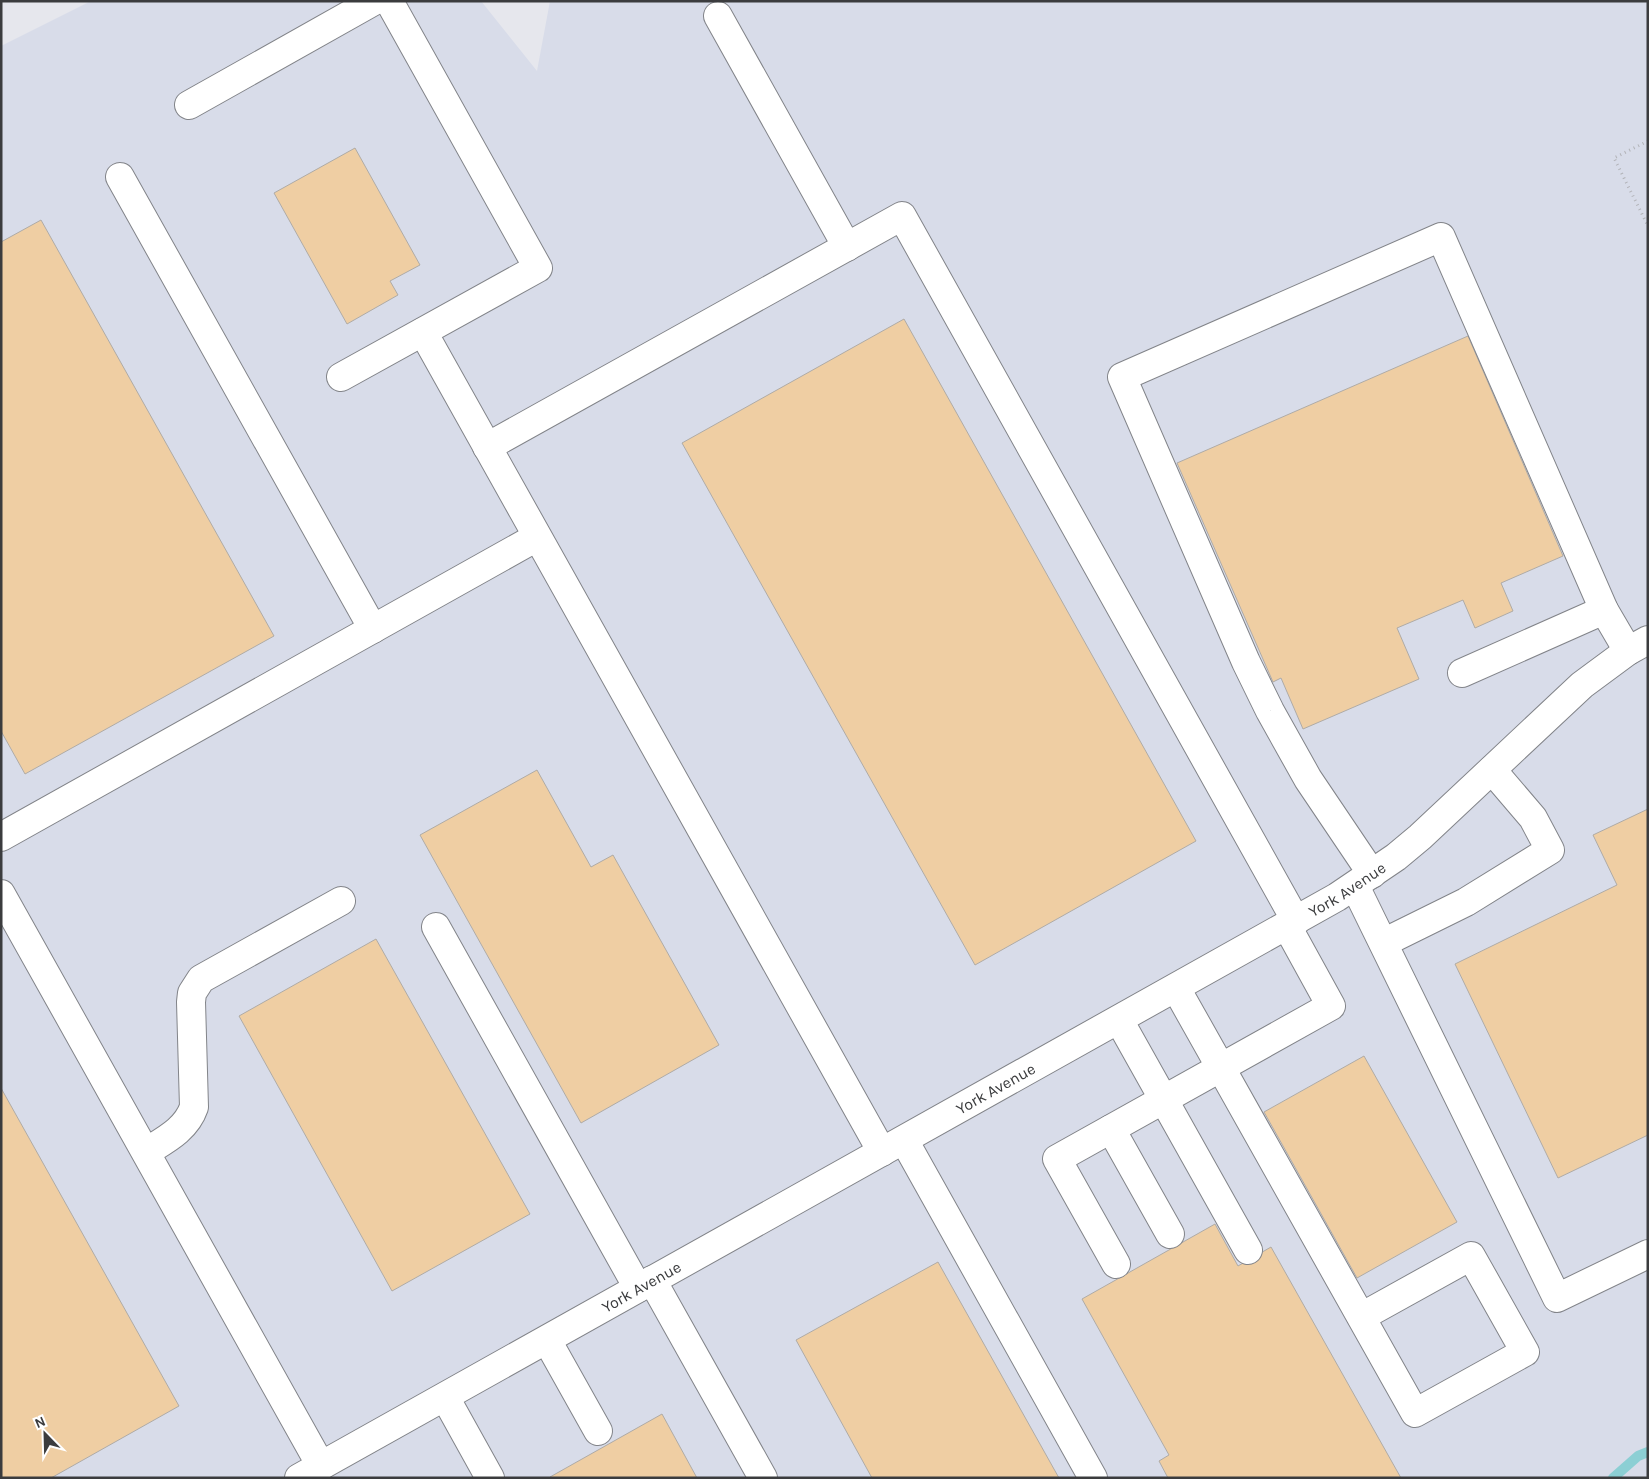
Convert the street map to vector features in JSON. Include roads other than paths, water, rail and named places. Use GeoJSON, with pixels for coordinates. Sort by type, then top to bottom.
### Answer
{"type":"FeatureCollection","features":[{"type":"Feature","properties":{"kind":"street"},"geometry":{"type":"LineString","coordinates":[[189,105],[374,1]]}},
{"type":"Feature","properties":{"kind":"street"},"geometry":{"type":"LineString","coordinates":[[341,377],[538,268],[389,1]]}},
{"type":"Feature","properties":{"kind":"street"},"geometry":{"type":"LineString","coordinates":[[718,16],[847,247]]}},
{"type":"Feature","properties":{"kind":"street"},"geometry":{"type":"LineString","coordinates":[[120,177],[373,629]]}},
{"type":"Feature","properties":{"kind":"street"},"geometry":{"type":"LineString","coordinates":[[487,447],[902,216],[1291,923],[1331,1006],[1057,1159],[1116,1264]]}},
{"type":"Feature","properties":{"kind":"street"},"geometry":{"type":"LineString","coordinates":[[1638,645],[1604,610],[1441,237],[1122,377],[1266,702],[1364,880],[1385,942],[1557,1298],[1648,1254]]}},
{"type":"Feature","properties":{"kind":"street"},"geometry":{"type":"LineString","coordinates":[[423,332],[538,537],[893,1146],[1093,1478]]}},
{"type":"Feature","properties":{"kind":"street"},"geometry":{"type":"LineString","coordinates":[[1,837],[538,537]]}},
{"type":"Feature","properties":{"kind":"street"},"geometry":{"type":"LineString","coordinates":[[1462,673],[1604,610]]}},
{"type":"Feature","properties":{"kind":"street","name":"York Avenue"},"geometry":{"type":"LineString","coordinates":[[308,1474],[1176,988],[1364,880],[1420,837],[1569,696],[1638,645]]}},
{"type":"Feature","properties":{"kind":"street"},"geometry":{"type":"LineString","coordinates":[[1385,942],[1466,902],[1550,850],[1533,818],[1492,770]]}},
{"type":"Feature","properties":{"kind":"street"},"geometry":{"type":"LineString","coordinates":[[1,894],[146,1152],[308,1474]]}},
{"type":"Feature","properties":{"kind":"street"},"geometry":{"type":"LineString","coordinates":[[146,1152],[184,1126],[191,1117],[194,1107],[191,1002],[196,986],[201,979],[341,902]]}},
{"type":"Feature","properties":{"kind":"street"},"geometry":{"type":"LineString","coordinates":[[436,927],[645,1284],[763,1478]]}},
{"type":"Feature","properties":{"kind":"street"},"geometry":{"type":"LineString","coordinates":[[1176,988],[1361,1317],[1415,1413],[1525,1352],[1471,1256],[1361,1317]]}},
{"type":"Feature","properties":{"kind":"street"},"geometry":{"type":"LineString","coordinates":[[1119,1020],[1248,1250]]}},
{"type":"Feature","properties":{"kind":"street"},"geometry":{"type":"LineString","coordinates":[[1111,1129],[1170,1234]]}},
{"type":"Feature","properties":{"kind":"street"},"geometry":{"type":"LineString","coordinates":[[547,1340],[598,1431]]}},
{"type":"Feature","properties":{"kind":"street"},"geometry":{"type":"LineString","coordinates":[[445,1397],[490,1478]]}},
{"type":"Feature","properties":{"kind":"waterway"},"geometry":{"type":"LineString","coordinates":[[1613,1478],[1638,1456],[1648,1452]]}}]}
